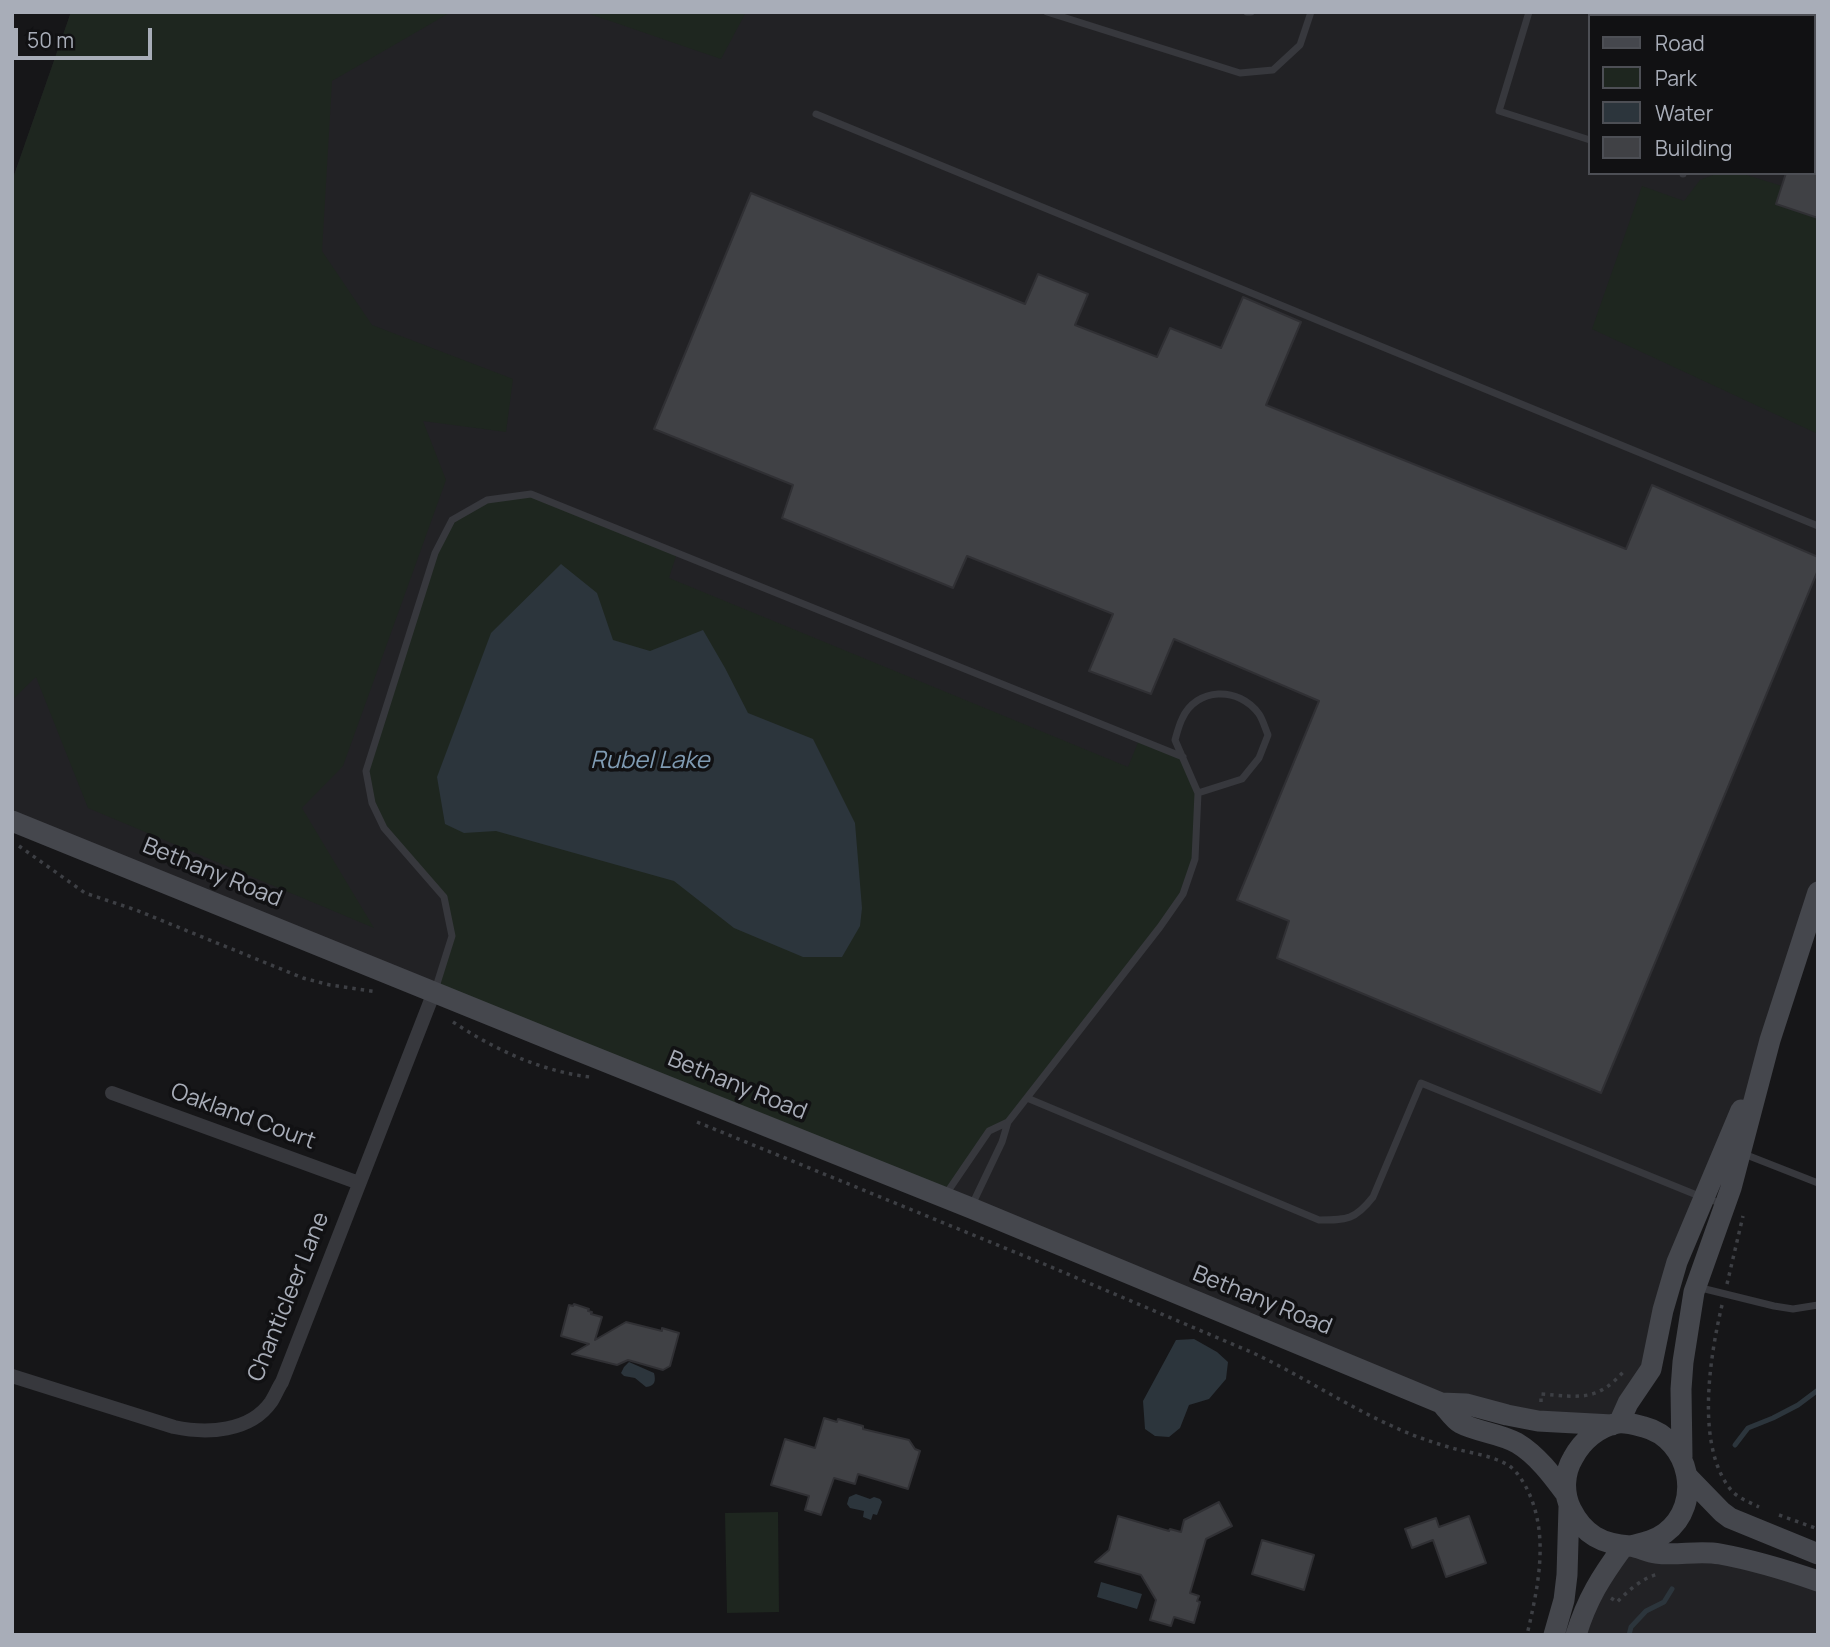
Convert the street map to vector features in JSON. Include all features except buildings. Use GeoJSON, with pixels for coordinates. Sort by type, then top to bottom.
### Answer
{"type":"FeatureCollection","features":[{"type":"Feature","properties":{"kind":"main road","name":"Bethany Road"},"geometry":{"type":"LineString","coordinates":[[12,821],[971,1208],[1441,1403],[1466,1404],[1538,1421],[1616,1424]]}},
{"type":"Feature","properties":{"kind":"main road"},"geometry":{"type":"LineString","coordinates":[[1576,1635],[1596,1586],[1627,1547],[1650,1542],[1667,1532],[1680,1516],[1687,1497],[1683,1362],[1696,1286],[1735,1209],[1741,1153],[1770,1040],[1818,892]]}},
{"type":"Feature","properties":{"kind":"main road"},"geometry":{"type":"LineString","coordinates":[[1616,1424],[1651,1369],[1670,1285],[1770,1040]]}},
{"type":"Feature","properties":{"kind":"main road","name":"Bethany Road"},"geometry":{"type":"LineString","coordinates":[[1441,1403],[1458,1422],[1497,1435],[1524,1448],[1539,1461],[1567,1499]]}},
{"type":"Feature","properties":{"kind":"main road"},"geometry":{"type":"LineString","coordinates":[[1554,1635],[1564,1600],[1567,1575],[1569,1465],[1578,1448],[1593,1434],[1616,1424],[1652,1429],[1670,1441],[1685,1467],[1730,1518],[1818,1554]]}},
{"type":"Feature","properties":{"kind":"main road"},"geometry":{"type":"LineString","coordinates":[[1567,1499],[1578,1522],[1592,1536],[1611,1544],[1656,1553],[1716,1553],[1818,1581]]}},
{"type":"Feature","properties":{"kind":"street","name":"Chanticleer Lane"},"geometry":{"type":"LineString","coordinates":[[12,1376],[194,1431],[232,1427],[253,1418],[270,1404],[282,1382],[434,992]]}},
{"type":"Feature","properties":{"kind":"street","name":"Oakland Court"},"geometry":{"type":"LineString","coordinates":[[112,1093],[359,1183]]}},
{"type":"Feature","properties":{"kind":"lane"},"geometry":{"type":"LineString","coordinates":[[1047,12],[1240,73],[1273,70],[1300,46],[1311,12]]}},
{"type":"Feature","properties":{"kind":"lane"},"geometry":{"type":"LineString","coordinates":[[1529,12],[1499,111],[1588,139]]}},
{"type":"Feature","properties":{"kind":"lane"},"geometry":{"type":"LineString","coordinates":[[816,114],[1818,526]]}},
{"type":"Feature","properties":{"kind":"lane"},"geometry":{"type":"LineString","coordinates":[[434,992],[452,936],[444,897],[384,828],[372,803],[366,771],[435,553],[452,520],[487,500],[531,494],[1183,757]]}},
{"type":"Feature","properties":{"kind":"lane"},"geometry":{"type":"LineString","coordinates":[[971,1208],[1002,1142],[1008,1122],[1183,894],[1195,859],[1199,793],[1175,740],[1182,717],[1198,699],[1220,692],[1244,699],[1260,714],[1268,734],[1259,758],[1242,779],[1199,793]]}},
{"type":"Feature","properties":{"kind":"lane"},"geometry":{"type":"LineString","coordinates":[[1027,1098],[1319,1220],[1343,1220],[1362,1211],[1373,1197],[1421,1083],[1735,1209]]}},
{"type":"Feature","properties":{"kind":"lane"},"geometry":{"type":"LineString","coordinates":[[943,1197],[989,1130],[1008,1122]]}},
{"type":"Feature","properties":{"kind":"lane"},"geometry":{"type":"LineString","coordinates":[[1741,1153],[1818,1183]]}},
{"type":"Feature","properties":{"kind":"lane"},"geometry":{"type":"LineString","coordinates":[[1696,1286],[1793,1309],[1818,1305]]}},
{"type":"Feature","properties":{"kind":"path"},"geometry":{"type":"LineString","coordinates":[[12,842],[85,893],[136,910],[303,978],[387,995]]}},
{"type":"Feature","properties":{"kind":"path"},"geometry":{"type":"LineString","coordinates":[[446,1017],[502,1052],[568,1075],[593,1078]]}},
{"type":"Feature","properties":{"kind":"path"},"geometry":{"type":"LineString","coordinates":[[688,1118],[1251,1352],[1354,1408],[1418,1437],[1510,1465],[1522,1480],[1536,1511],[1540,1529],[1539,1572],[1527,1635]]}},
{"type":"Feature","properties":{"kind":"path"},"geometry":{"type":"LineString","coordinates":[[1735,1209],[1724,1294],[1710,1361],[1710,1434],[1714,1455],[1731,1490],[1742,1499],[1818,1529]]}},
{"type":"Feature","properties":{"kind":"path"},"geometry":{"type":"LineString","coordinates":[[1541,1401],[1541,1394],[1579,1397],[1594,1394],[1606,1388],[1629,1365]]}},
{"type":"Feature","properties":{"kind":"path"},"geometry":{"type":"LineString","coordinates":[[1700,1389],[1709,1389]]}},
{"type":"Feature","properties":{"kind":"path"},"geometry":{"type":"LineString","coordinates":[[1539,1572],[1550,1573]]}},
{"type":"Feature","properties":{"kind":"path"},"geometry":{"type":"LineString","coordinates":[[1617,1602],[1653,1575],[1662,1573]]}},
{"type":"Feature","properties":{"kind":"shaded area"},"geometry":{"type":"Polygon","coordinates":[[[71,12],[1818,12],[1818,891],[1770,1040],[1677,1262],[1654,1360],[1612,1425],[1466,1404],[12,820],[12,181],[71,12]]]}},
{"type":"Feature","properties":{"kind":"shaded area"},"geometry":{"type":"Polygon","coordinates":[[[1631,1546],[1818,1581],[1818,1635],[1579,1635],[1631,1546]]]}},
{"type":"Feature","properties":{"kind":"green space"},"geometry":{"type":"Polygon","coordinates":[[[71,12],[451,12],[332,81],[322,251],[372,325],[513,379],[506,432],[423,421],[446,480],[343,766],[302,808],[374,928],[88,808],[36,677],[12,700],[12,181],[71,12]]]}},
{"type":"Feature","properties":{"kind":"green space"},"geometry":{"type":"Polygon","coordinates":[[[584,12],[746,12],[721,59],[584,12]]]}},
{"type":"Feature","properties":{"kind":"green space"},"geometry":{"type":"Polygon","coordinates":[[[1713,175],[1746,175],[1782,186],[1777,204],[1818,218],[1818,434],[1592,329],[1642,186],[1684,201],[1700,180],[1713,175]]]}},
{"type":"Feature","properties":{"kind":"green space"},"geometry":{"type":"Polygon","coordinates":[[[531,494],[677,553],[669,578],[1128,767],[1139,740],[1183,757],[1198,793],[1195,859],[1183,894],[1008,1122],[989,1131],[943,1197],[434,992],[452,936],[444,897],[384,828],[372,803],[366,771],[435,553],[452,520],[487,500],[531,494]]]}},
{"type":"Feature","properties":{"kind":"green space"},"geometry":{"type":"Polygon","coordinates":[[[778,1512],[779,1612],[727,1613],[725,1513],[778,1512]]]}},
{"type":"Feature","properties":{"kind":"water","name":"Rubel Lake"},"geometry":{"type":"Polygon","coordinates":[[[561,564],[597,593],[613,640],[650,651],[703,630],[748,713],[813,739],[855,823],[862,908],[860,926],[842,957],[803,957],[734,928],[674,881],[496,831],[464,833],[445,824],[437,777],[491,633],[561,564]]]}},
{"type":"Feature","properties":{"kind":"water"},"geometry":{"type":"Polygon","coordinates":[[[1194,1339],[1217,1352],[1228,1362],[1226,1379],[1209,1399],[1189,1405],[1180,1428],[1169,1437],[1155,1436],[1145,1429],[1143,1401],[1176,1340],[1194,1339]]]}},
{"type":"Feature","properties":{"kind":"water"},"geometry":{"type":"Polygon","coordinates":[[[629,1362],[654,1373],[653,1384],[646,1387],[635,1378],[624,1376],[621,1373],[629,1362]]]}},
{"type":"Feature","properties":{"kind":"water"},"geometry":{"type":"Polygon","coordinates":[[[856,1494],[870,1499],[874,1497],[882,1502],[877,1515],[873,1514],[871,1520],[863,1517],[864,1511],[850,1508],[847,1504],[849,1497],[856,1494]]]}},
{"type":"Feature","properties":{"kind":"water"},"geometry":{"type":"Polygon","coordinates":[[[1101,1582],[1142,1594],[1137,1609],[1097,1597],[1101,1582]]]}},
{"type":"Feature","properties":{"kind":"waterway"},"geometry":{"type":"LineString","coordinates":[[1735,1445],[1748,1428],[1798,1405],[1818,1390]]}},
{"type":"Feature","properties":{"kind":"waterway"},"geometry":{"type":"LineString","coordinates":[[1629,1635],[1631,1627],[1646,1611],[1664,1602],[1672,1589]]}}]}
